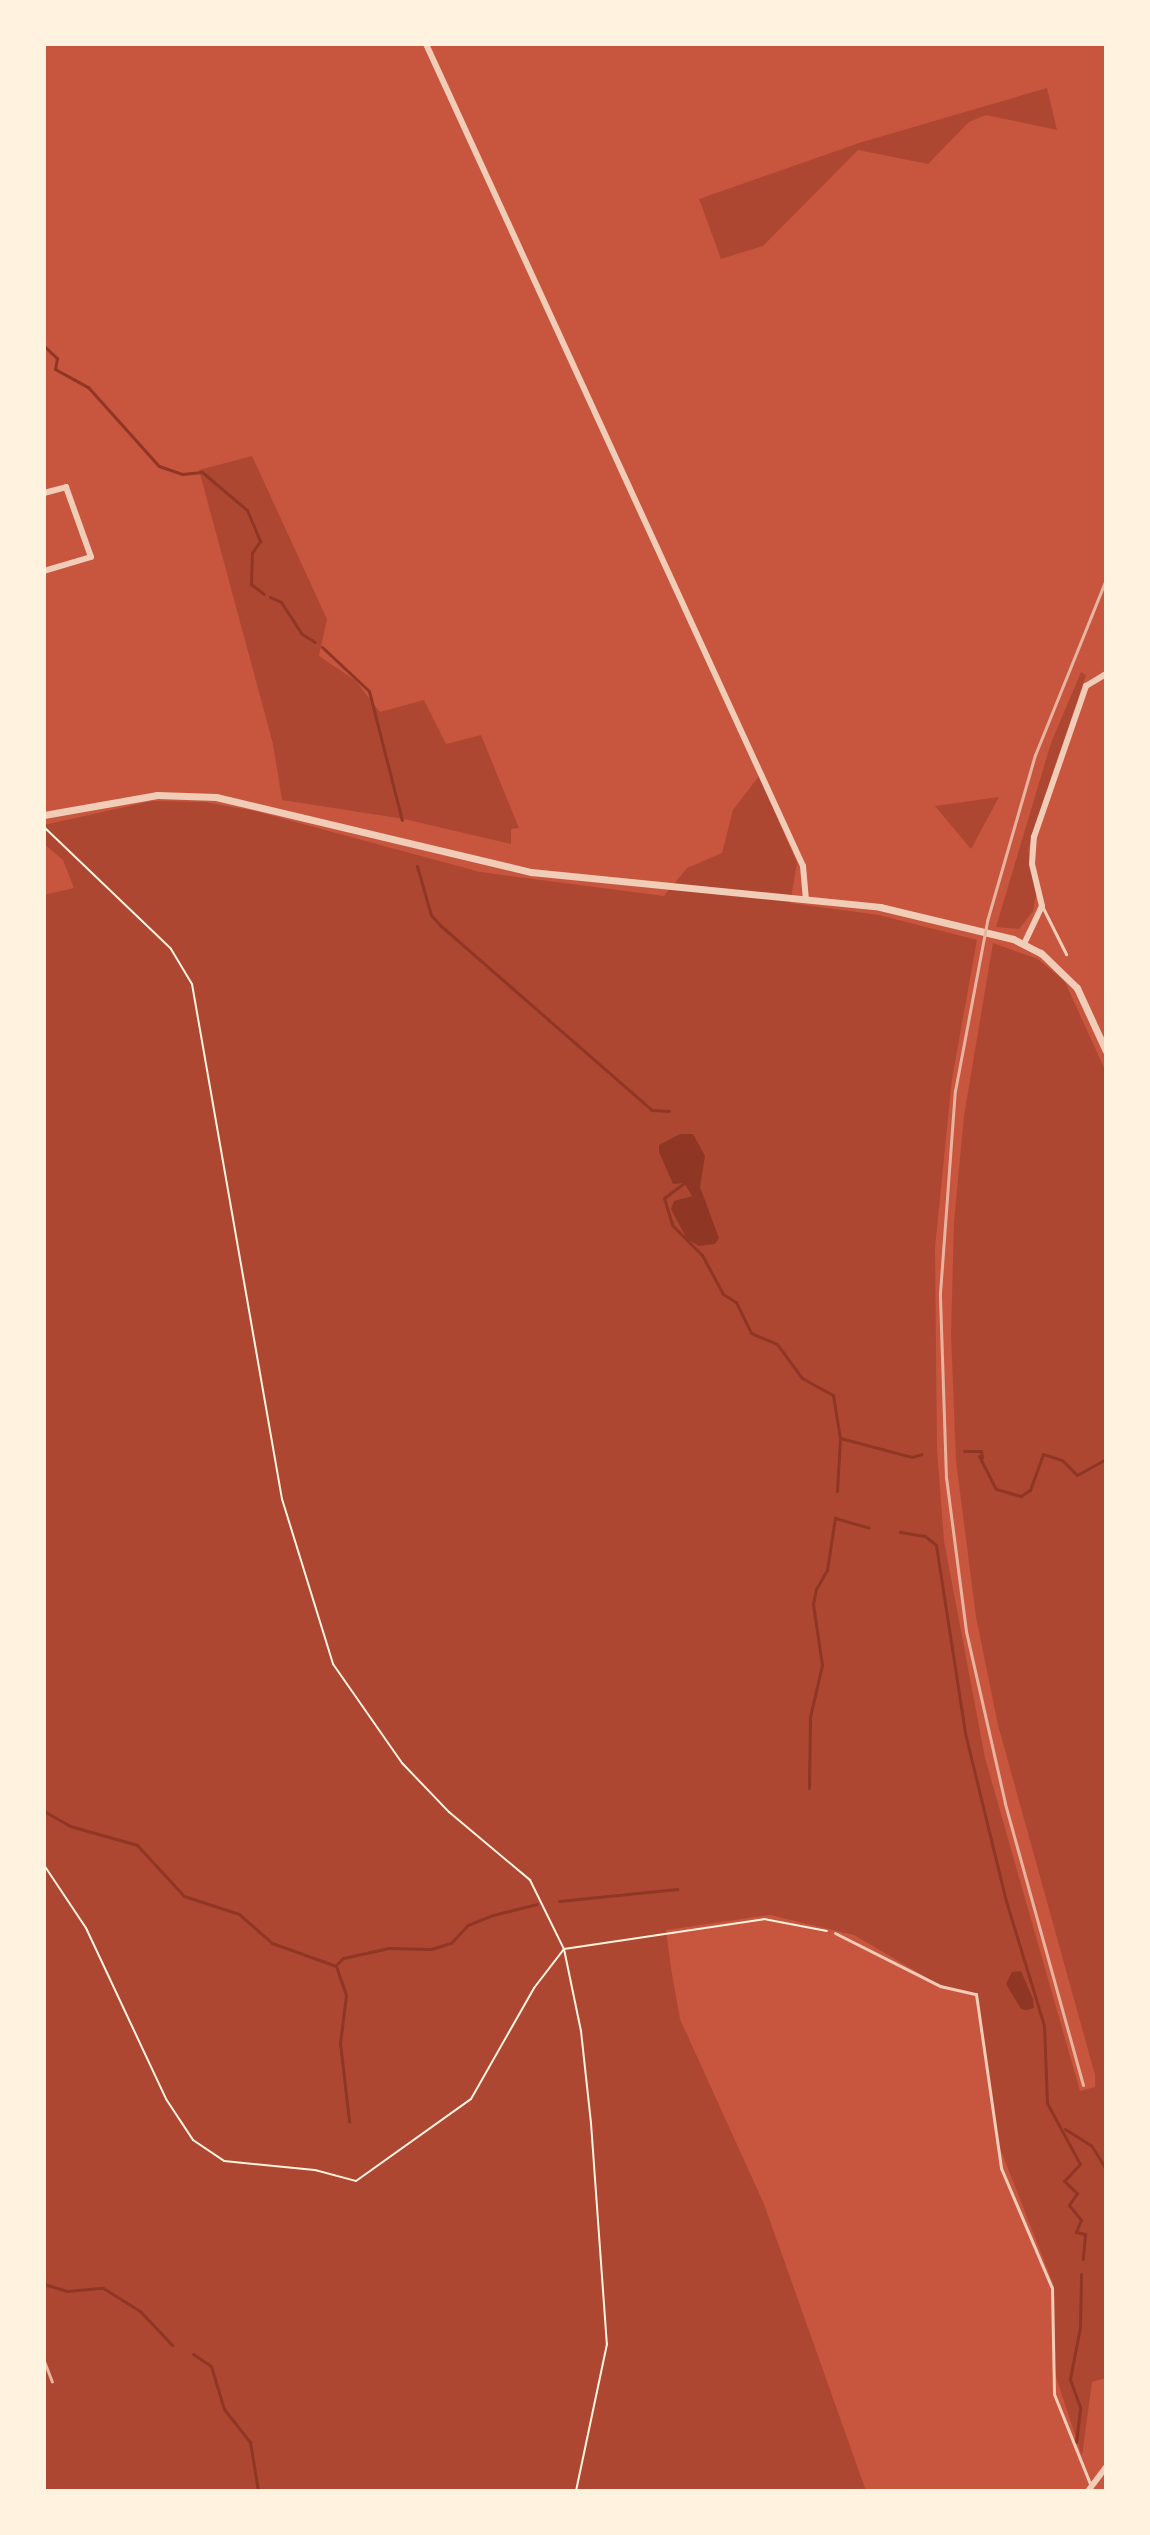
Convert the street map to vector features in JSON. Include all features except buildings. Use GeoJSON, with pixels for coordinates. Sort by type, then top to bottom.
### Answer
{"type":"FeatureCollection","features":[{"type":"Feature","properties":{"kind":"street"},"geometry":{"type":"LineString","coordinates":[[426,44],[803,866],[806,898]]}},
{"type":"Feature","properties":{"kind":"street"},"geometry":{"type":"LineString","coordinates":[[44,493],[66,487],[91,557],[44,571]]}},
{"type":"Feature","properties":{"kind":"street"},"geometry":{"type":"LineString","coordinates":[[1024,944],[1042,906],[1032,864],[1034,837],[1086,686],[1106,674]]}},
{"type":"Feature","properties":{"kind":"street"},"geometry":{"type":"LineString","coordinates":[[44,815],[157,795],[216,797],[531,872],[662,888],[806,898],[880,907],[996,935],[1024,944],[1053,962],[1077,988],[1106,1051]]}},
{"type":"Feature","properties":{"kind":"street"},"geometry":{"type":"LineString","coordinates":[[1090,2489],[1106,2467]]}},
{"type":"Feature","properties":{"kind":"lane"},"geometry":{"type":"LineString","coordinates":[[1042,906],[1066,954]]}},
{"type":"Feature","properties":{"kind":"lane"},"geometry":{"type":"LineString","coordinates":[[835,1933],[940,1986],[976,1994],[1001,2168],[1052,2288],[1054,2394],[1090,2489]]}},
{"type":"Feature","properties":{"kind":"path"},"geometry":{"type":"LineString","coordinates":[[44,827],[171,949],[192,984],[282,1499],[333,1664],[402,1763],[449,1812],[530,1880],[564,1949],[581,2031],[607,2344],[576,2491]]}},
{"type":"Feature","properties":{"kind":"path"},"geometry":{"type":"LineString","coordinates":[[44,1865],[86,1928],[178,2123],[206,2152],[245,2166],[293,2167],[356,2181],[376,2171],[471,2099],[534,1988],[564,1949],[764,1919],[835,1933]]}},
{"type":"Feature","properties":{"kind":"shaded area"},"geometry":{"type":"Polygon","coordinates":[[[1047,88],[1057,130],[986,115],[969,122],[928,164],[858,150],[763,246],[721,259],[699,199],[859,143],[1047,88]]]}},
{"type":"Feature","properties":{"kind":"shaded area"},"geometry":{"type":"Polygon","coordinates":[[[252,456],[327,619],[319,656],[356,681],[380,712],[424,700],[446,744],[481,735],[519,828],[511,829],[511,844],[404,819],[282,800],[273,744],[199,470],[252,456]]]}},
{"type":"Feature","properties":{"kind":"shaded area"},"geometry":{"type":"Polygon","coordinates":[[[1081,672],[1086,675],[1028,850],[1036,894],[1033,911],[1019,929],[996,927],[1051,743],[1081,672]]]}},
{"type":"Feature","properties":{"kind":"shaded area"},"geometry":{"type":"Polygon","coordinates":[[[759,776],[797,863],[790,903],[879,915],[977,940],[952,1079],[935,1248],[937,1449],[944,1541],[985,1758],[1080,2091],[1095,2087],[1095,2075],[998,1725],[976,1617],[956,1461],[951,1334],[954,1222],[964,1116],[993,943],[1038,959],[1065,982],[1106,1072],[1106,2378],[1092,2382],[1082,2456],[1055,2374],[1054,2286],[996,2138],[978,1997],[941,1986],[854,1935],[770,1915],[666,1930],[671,1968],[680,2019],[764,2204],[866,2491],[44,2491],[44,895],[74,888],[63,860],[44,844],[44,825],[152,801],[204,802],[255,811],[480,872],[664,896],[687,868],[722,853],[733,810],[759,776]]]}},
{"type":"Feature","properties":{"kind":"shaded area"},"geometry":{"type":"Polygon","coordinates":[[[999,797],[971,849],[935,806],[999,797]]]}},
{"type":"Feature","properties":{"kind":"shaded area"},"geometry":{"type":"Polygon","coordinates":[[[680,1134],[693,1134],[705,1156],[700,1187],[719,1238],[715,1244],[699,1246],[687,1239],[671,1209],[674,1201],[692,1196],[684,1183],[673,1184],[659,1145],[680,1134]]]}},
{"type":"Feature","properties":{"kind":"shaded area"},"geometry":{"type":"Polygon","coordinates":[[[1021,1971],[1033,1999],[1034,2008],[1027,2010],[1021,2009],[1006,1984],[1012,1972],[1021,1971]]]}},
{"type":"Feature","properties":{"kind":"waterway"},"geometry":{"type":"LineString","coordinates":[[44,346],[57,358],[55,369],[88,387],[159,466],[182,474],[202,472],[247,510],[260,541],[252,553],[251,584],[264,594]]}},
{"type":"Feature","properties":{"kind":"waterway"},"geometry":{"type":"LineString","coordinates":[[270,597],[281,602],[302,634],[315,642]]}},
{"type":"Feature","properties":{"kind":"waterway"},"geometry":{"type":"LineString","coordinates":[[322,647],[369,691],[402,820]]}},
{"type":"Feature","properties":{"kind":"waterway"},"geometry":{"type":"LineString","coordinates":[[417,866],[431,915],[441,926],[652,1110],[669,1111]]}},
{"type":"Feature","properties":{"kind":"waterway"},"geometry":{"type":"LineString","coordinates":[[684,1183],[664,1198],[672,1225],[702,1255],[723,1294],[736,1302],[751,1333],[777,1344],[802,1378],[833,1395],[840,1438],[912,1457],[922,1454]]}},
{"type":"Feature","properties":{"kind":"waterway"},"geometry":{"type":"LineString","coordinates":[[837,1491],[840,1439]]}},
{"type":"Feature","properties":{"kind":"waterway"},"geometry":{"type":"LineString","coordinates":[[964,1451],[981,1451],[982,1458]]}},
{"type":"Feature","properties":{"kind":"waterway"},"geometry":{"type":"LineString","coordinates":[[979,1456],[996,1489],[1021,1496],[1030,1490],[1043,1454],[1062,1460],[1077,1475],[1106,1459]]}},
{"type":"Feature","properties":{"kind":"waterway"},"geometry":{"type":"LineString","coordinates":[[809,1788],[810,1717],[822,1665],[813,1604],[816,1589],[827,1570],[835,1518],[869,1528]]}},
{"type":"Feature","properties":{"kind":"waterway"},"geometry":{"type":"LineString","coordinates":[[900,1532],[925,1536],[936,1545],[965,1733],[1006,1901],[1044,2025],[1047,2103],[1080,2164],[1064,2181],[1077,2193],[1069,2205],[1081,2220],[1076,2232],[1085,2234],[1083,2259]]}},
{"type":"Feature","properties":{"kind":"waterway"},"geometry":{"type":"LineString","coordinates":[[44,1811],[70,1826],[137,1845],[184,1896],[239,1914],[272,1943],[336,1966],[346,1995],[340,2043],[349,2121]]}},
{"type":"Feature","properties":{"kind":"waterway"},"geometry":{"type":"LineString","coordinates":[[559,1901],[677,1889]]}},
{"type":"Feature","properties":{"kind":"waterway"},"geometry":{"type":"LineString","coordinates":[[337,1964],[343,1958],[389,1948],[431,1949],[451,1943],[468,1925],[537,1904]]}},
{"type":"Feature","properties":{"kind":"waterway"},"geometry":{"type":"LineString","coordinates":[[1065,2129],[1091,2145],[1106,2169]]}},
{"type":"Feature","properties":{"kind":"waterway"},"geometry":{"type":"LineString","coordinates":[[1076,2442],[1080,2407],[1070,2379],[1080,2327],[1081,2274]]}},
{"type":"Feature","properties":{"kind":"waterway"},"geometry":{"type":"LineString","coordinates":[[44,2284],[67,2291],[103,2288],[140,2311],[172,2345]]}},
{"type":"Feature","properties":{"kind":"waterway"},"geometry":{"type":"LineString","coordinates":[[193,2354],[211,2366],[224,2409],[250,2442],[258,2491]]}},
{"type":"Feature","properties":{"kind":"railway"},"geometry":{"type":"LineString","coordinates":[[1083,2085],[1005,1803],[966,1631],[946,1478],[940,1293],[955,1091],[987,921],[1035,755],[1106,579]]}},
{"type":"Feature","properties":{"kind":"railway"},"geometry":{"type":"LineString","coordinates":[[44,2361],[52,2382]]}}]}
